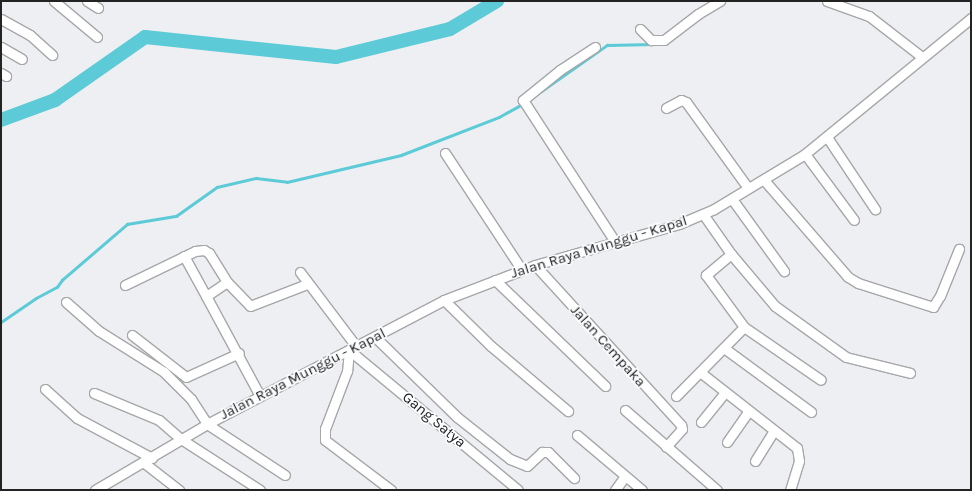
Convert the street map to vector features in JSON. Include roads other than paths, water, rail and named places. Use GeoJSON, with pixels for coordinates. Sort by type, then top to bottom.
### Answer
{"type":"FeatureCollection","features":[{"type":"Feature","properties":{"kind":"street"},"geometry":{"type":"LineString","coordinates":[[54,1],[97,37]]}},
{"type":"Feature","properties":{"kind":"street"},"geometry":{"type":"LineString","coordinates":[[88,1],[98,8]]}},
{"type":"Feature","properties":{"kind":"street"},"geometry":{"type":"LineString","coordinates":[[640,29],[650,40],[664,40],[698,14],[720,1]]}},
{"type":"Feature","properties":{"kind":"street"},"geometry":{"type":"LineString","coordinates":[[828,1],[868,16],[922,57]]}},
{"type":"Feature","properties":{"kind":"street","name":"Jalan Raya Munggu - Kapal"},"geometry":{"type":"LineString","coordinates":[[95,490],[147,460],[181,438],[444,300],[535,265],[614,240],[679,224],[732,199],[805,154],[971,18]]}},
{"type":"Feature","properties":{"kind":"street"},"geometry":{"type":"LineString","coordinates":[[1,19],[30,35],[52,55]]}},
{"type":"Feature","properties":{"kind":"street"},"geometry":{"type":"LineString","coordinates":[[1,47],[22,59]]}},
{"type":"Feature","properties":{"kind":"street"},"geometry":{"type":"LineString","coordinates":[[595,47],[560,70],[523,100],[614,240]]}},
{"type":"Feature","properties":{"kind":"street"},"geometry":{"type":"LineString","coordinates":[[666,108],[682,100],[686,102],[748,188]]}},
{"type":"Feature","properties":{"kind":"street"},"geometry":{"type":"LineString","coordinates":[[826,137],[875,209]]}},
{"type":"Feature","properties":{"kind":"street"},"geometry":{"type":"LineString","coordinates":[[445,153],[522,270]]}},
{"type":"Feature","properties":{"kind":"street"},"geometry":{"type":"LineString","coordinates":[[805,154],[854,220]]}},
{"type":"Feature","properties":{"kind":"street"},"geometry":{"type":"LineString","coordinates":[[764,180],[848,277],[858,283],[933,306],[940,296],[959,249]]}},
{"type":"Feature","properties":{"kind":"street"},"geometry":{"type":"LineString","coordinates":[[732,199],[784,271]]}},
{"type":"Feature","properties":{"kind":"street"},"geometry":{"type":"LineString","coordinates":[[703,214],[731,254],[775,306],[846,357],[910,373]]}},
{"type":"Feature","properties":{"kind":"street"},"geometry":{"type":"LineString","coordinates":[[125,286],[198,250],[206,251],[227,282],[250,306],[307,284]]}},
{"type":"Feature","properties":{"kind":"street"},"geometry":{"type":"LineString","coordinates":[[731,254],[706,275],[744,327],[821,380]]}},
{"type":"Feature","properties":{"kind":"street"},"geometry":{"type":"LineString","coordinates":[[184,256],[239,353],[260,396]]}},
{"type":"Feature","properties":{"kind":"street","name":"Jalan Cempaka"},"geometry":{"type":"LineString","coordinates":[[535,265],[682,427],[666,447]]}},
{"type":"Feature","properties":{"kind":"street","name":"Gang Satya"},"geometry":{"type":"LineString","coordinates":[[300,272],[353,348],[518,490]]}},
{"type":"Feature","properties":{"kind":"street"},"geometry":{"type":"LineString","coordinates":[[495,280],[604,386]]}},
{"type":"Feature","properties":{"kind":"street"},"geometry":{"type":"LineString","coordinates":[[206,296],[227,282]]}},
{"type":"Feature","properties":{"kind":"street"},"geometry":{"type":"LineString","coordinates":[[444,300],[491,346],[568,411]]}},
{"type":"Feature","properties":{"kind":"street"},"geometry":{"type":"LineString","coordinates":[[66,302],[100,331],[164,372],[191,399],[207,424],[285,475]]}},
{"type":"Feature","properties":{"kind":"street"},"geometry":{"type":"LineString","coordinates":[[676,396],[744,327]]}},
{"type":"Feature","properties":{"kind":"street"},"geometry":{"type":"LineString","coordinates":[[132,335],[186,377],[239,353]]}},
{"type":"Feature","properties":{"kind":"street"},"geometry":{"type":"LineString","coordinates":[[375,337],[457,417],[510,459],[527,466],[542,452],[548,452],[574,478]]}},
{"type":"Feature","properties":{"kind":"street"},"geometry":{"type":"LineString","coordinates":[[353,348],[347,371],[325,429],[325,440],[391,490]]}},
{"type":"Feature","properties":{"kind":"street"},"geometry":{"type":"LineString","coordinates":[[724,348],[811,412]]}},
{"type":"Feature","properties":{"kind":"street"},"geometry":{"type":"LineString","coordinates":[[700,372],[797,448],[799,454],[790,490]]}},
{"type":"Feature","properties":{"kind":"street"},"geometry":{"type":"LineString","coordinates":[[45,389],[77,418],[147,460],[179,490]]}},
{"type":"Feature","properties":{"kind":"street"},"geometry":{"type":"LineString","coordinates":[[701,422],[725,392]]}},
{"type":"Feature","properties":{"kind":"street"},"geometry":{"type":"LineString","coordinates":[[94,393],[159,420],[181,438],[260,490]]}},
{"type":"Feature","properties":{"kind":"street"},"geometry":{"type":"LineString","coordinates":[[626,410],[666,447],[717,490]]}},
{"type":"Feature","properties":{"kind":"street"},"geometry":{"type":"LineString","coordinates":[[727,442],[749,411]]}},
{"type":"Feature","properties":{"kind":"street"},"geometry":{"type":"LineString","coordinates":[[755,461],[774,430]]}},
{"type":"Feature","properties":{"kind":"street"},"geometry":{"type":"LineString","coordinates":[[577,435],[642,490]]}},
{"type":"Feature","properties":{"kind":"street"},"geometry":{"type":"LineString","coordinates":[[615,490],[625,476]]}},
{"type":"Feature","properties":{"kind":"waterway"},"geometry":{"type":"LineString","coordinates":[[1,120],[55,100],[145,37],[336,57],[450,29],[497,1]]}},
{"type":"Feature","properties":{"kind":"waterway"},"geometry":{"type":"LineString","coordinates":[[540,92],[607,45],[654,44]]}},
{"type":"Feature","properties":{"kind":"waterway"},"geometry":{"type":"LineString","coordinates":[[1,322],[36,298],[57,287],[62,280],[127,224],[176,216],[217,187],[256,178],[287,182],[401,155],[499,117],[522,104]]}}]}
